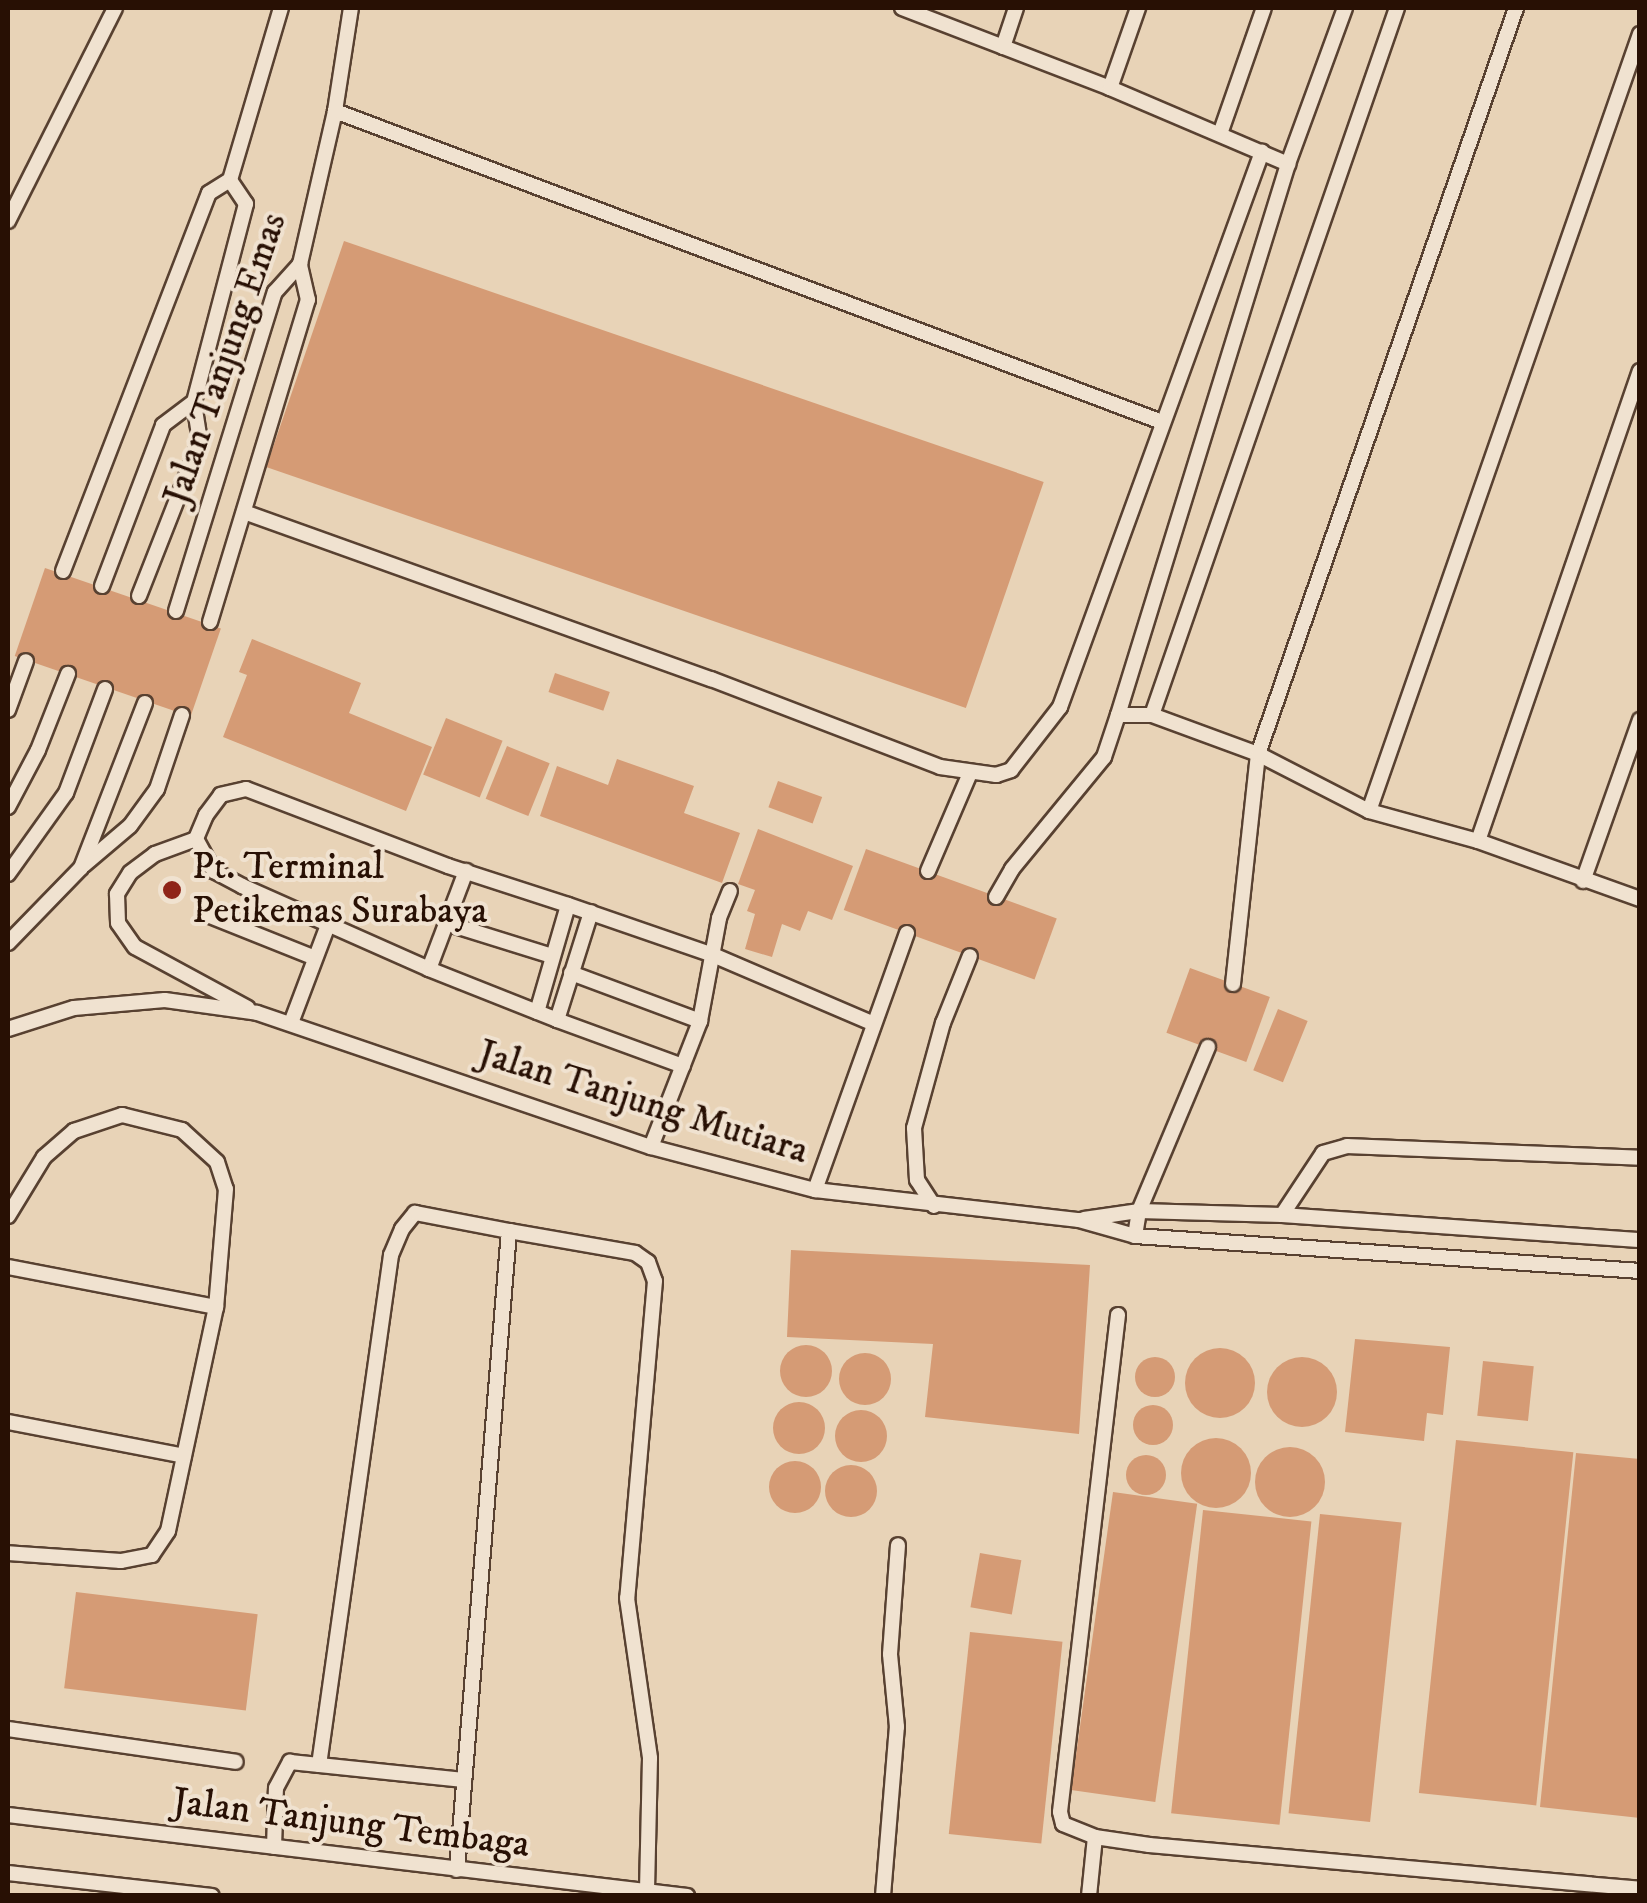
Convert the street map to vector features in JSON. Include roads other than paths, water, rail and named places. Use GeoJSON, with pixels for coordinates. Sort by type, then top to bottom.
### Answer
{"type":"FeatureCollection","features":[{"type":"Feature","properties":{"kind":"lane"},"geometry":{"type":"LineString","coordinates":[[8,221],[114,8]]}},
{"type":"Feature","properties":{"kind":"lane"},"geometry":{"type":"LineString","coordinates":[[62,571],[209,193],[230,180],[281,8]]}},
{"type":"Feature","properties":{"kind":"lane","name":"Jalan Tanjung Emas"},"geometry":{"type":"LineString","coordinates":[[176,612],[275,292],[300,264],[334,110],[351,8]]}},
{"type":"Feature","properties":{"kind":"lane"},"geometry":{"type":"LineString","coordinates":[[902,8],[1110,88],[1288,164]]}},
{"type":"Feature","properties":{"kind":"lane"},"geometry":{"type":"LineString","coordinates":[[1003,47],[1016,8]]}},
{"type":"Feature","properties":{"kind":"lane"},"geometry":{"type":"LineString","coordinates":[[1110,88],[1138,8]]}},
{"type":"Feature","properties":{"kind":"lane"},"geometry":{"type":"LineString","coordinates":[[1220,134],[1264,8]]}},
{"type":"Feature","properties":{"kind":"lane"},"geometry":{"type":"LineString","coordinates":[[996,897],[1012,869],[1104,757],[1288,164],[1345,8]]}},
{"type":"Feature","properties":{"kind":"lane"},"geometry":{"type":"LineString","coordinates":[[1152,715],[1397,8]]}},
{"type":"Feature","properties":{"kind":"lane"},"geometry":{"type":"LineString","coordinates":[[1233,984],[1258,754],[1516,8]]}},
{"type":"Feature","properties":{"kind":"lane"},"geometry":{"type":"LineString","coordinates":[[1369,811],[1640,34]]}},
{"type":"Feature","properties":{"kind":"lane"},"geometry":{"type":"LineString","coordinates":[[334,110],[1162,422]]}},
{"type":"Feature","properties":{"kind":"lane"},"geometry":{"type":"LineString","coordinates":[[244,512],[711,679],[940,768],[996,775],[1011,770],[1060,707],[1262,152]]}},
{"type":"Feature","properties":{"kind":"lane"},"geometry":{"type":"LineString","coordinates":[[102,586],[163,425],[194,402],[246,204],[230,180]]}},
{"type":"Feature","properties":{"kind":"lane"},"geometry":{"type":"LineString","coordinates":[[210,622],[308,300],[300,264]]}},
{"type":"Feature","properties":{"kind":"lane"},"geometry":{"type":"LineString","coordinates":[[1478,842],[1640,371]]}},
{"type":"Feature","properties":{"kind":"lane","name":"Jalan Tanjung Emas"},"geometry":{"type":"LineString","coordinates":[[139,596],[200,441],[194,402]]}},
{"type":"Feature","properties":{"kind":"lane"},"geometry":{"type":"LineString","coordinates":[[8,710],[26,661]]}},
{"type":"Feature","properties":{"kind":"lane"},"geometry":{"type":"LineString","coordinates":[[8,807],[38,750],[68,674]]}},
{"type":"Feature","properties":{"kind":"lane"},"geometry":{"type":"LineString","coordinates":[[8,874],[66,793],[105,689]]}},
{"type":"Feature","properties":{"kind":"lane"},"geometry":{"type":"LineString","coordinates":[[81,868],[144,703]]}},
{"type":"Feature","properties":{"kind":"lane"},"geometry":{"type":"LineString","coordinates":[[8,943],[81,868],[130,826],[157,789],[182,715]]}},
{"type":"Feature","properties":{"kind":"lane"},"geometry":{"type":"LineString","coordinates":[[1118,715],[1152,715],[1258,754],[1369,811],[1478,842],[1640,899]]}},
{"type":"Feature","properties":{"kind":"lane"},"geometry":{"type":"LineString","coordinates":[[1583,881],[1640,720]]}},
{"type":"Feature","properties":{"kind":"lane"},"geometry":{"type":"LineString","coordinates":[[928,871],[970,773]]}},
{"type":"Feature","properties":{"kind":"lane"},"geometry":{"type":"LineString","coordinates":[[683,1066],[556,1020],[328,925],[214,871],[196,839],[221,795],[246,789],[466,871],[713,956],[874,1024]]}},
{"type":"Feature","properties":{"kind":"lane","name":"Jalan Tanjung Mutiara"},"geometry":{"type":"LineString","coordinates":[[196,839],[155,854],[130,872],[118,894],[118,922],[134,946],[257,1013]]}},
{"type":"Feature","properties":{"kind":"lane"},"geometry":{"type":"LineString","coordinates":[[429,969],[466,871]]}},
{"type":"Feature","properties":{"kind":"lane"},"geometry":{"type":"LineString","coordinates":[[651,1147],[700,1022],[719,918],[730,891]]}},
{"type":"Feature","properties":{"kind":"lane"},"geometry":{"type":"LineString","coordinates":[[537,1012],[568,905]]}},
{"type":"Feature","properties":{"kind":"lane"},"geometry":{"type":"LineString","coordinates":[[556,1020],[591,912]]}},
{"type":"Feature","properties":{"kind":"lane"},"geometry":{"type":"LineString","coordinates":[[205,914],[315,958]]}},
{"type":"Feature","properties":{"kind":"lane"},"geometry":{"type":"LineString","coordinates":[[446,924],[552,956]]}},
{"type":"Feature","properties":{"kind":"lane"},"geometry":{"type":"LineString","coordinates":[[291,1023],[328,925]]}},
{"type":"Feature","properties":{"kind":"lane"},"geometry":{"type":"LineString","coordinates":[[815,1190],[906,932]]}},
{"type":"Feature","properties":{"kind":"lane"},"geometry":{"type":"LineString","coordinates":[[934,1206],[917,1180],[914,1128],[943,1022],[970,956]]}},
{"type":"Feature","properties":{"kind":"lane"},"geometry":{"type":"LineString","coordinates":[[572,974],[700,1022]]}},
{"type":"Feature","properties":{"kind":"lane","name":"Jalan Tanjung Mutiara"},"geometry":{"type":"LineString","coordinates":[[8,1030],[74,1008],[165,1000],[257,1013],[651,1147],[815,1190],[1079,1220],[1135,1236],[1640,1271]]}},
{"type":"Feature","properties":{"kind":"lane"},"geometry":{"type":"LineString","coordinates":[[1135,1236],[1140,1212],[1208,1047]]}},
{"type":"Feature","properties":{"kind":"lane"},"geometry":{"type":"LineString","coordinates":[[8,1216],[44,1157],[74,1131],[122,1116],[182,1130],[217,1162],[226,1189],[216,1306],[168,1531],[152,1555],[122,1560],[8,1553]]}},
{"type":"Feature","properties":{"kind":"lane"},"geometry":{"type":"LineString","coordinates":[[1282,1216],[1323,1153],[1347,1146],[1640,1158]]}},
{"type":"Feature","properties":{"kind":"lane","name":"Jalan Tanjung Mutiara"},"geometry":{"type":"LineString","coordinates":[[1079,1220],[1140,1212],[1282,1216],[1640,1240]]}},
{"type":"Feature","properties":{"kind":"lane"},"geometry":{"type":"LineString","coordinates":[[319,1764],[392,1255],[402,1228],[415,1213],[636,1254],[648,1262],[655,1282],[627,1598],[650,1758],[647,1891]]}},
{"type":"Feature","properties":{"kind":"lane"},"geometry":{"type":"LineString","coordinates":[[457,1870],[510,1231]]}},
{"type":"Feature","properties":{"kind":"lane"},"geometry":{"type":"LineString","coordinates":[[8,1267],[216,1306]]}},
{"type":"Feature","properties":{"kind":"lane"},"geometry":{"type":"LineString","coordinates":[[1118,1315],[1060,1812],[1064,1824],[1094,1838],[1640,1889]]}},
{"type":"Feature","properties":{"kind":"lane"},"geometry":{"type":"LineString","coordinates":[[8,1422],[184,1456]]}},
{"type":"Feature","properties":{"kind":"lane"},"geometry":{"type":"LineString","coordinates":[[883,1896],[897,1727],[890,1654],[898,1545]]}},
{"type":"Feature","properties":{"kind":"lane"},"geometry":{"type":"LineString","coordinates":[[8,1729],[236,1762]]}},
{"type":"Feature","properties":{"kind":"lane"},"geometry":{"type":"LineString","coordinates":[[274,1848],[276,1788],[290,1762],[464,1780]]}},
{"type":"Feature","properties":{"kind":"lane","name":"Jalan Tanjung Tembaga"},"geometry":{"type":"LineString","coordinates":[[8,1814],[687,1896]]}},
{"type":"Feature","properties":{"kind":"lane"},"geometry":{"type":"LineString","coordinates":[[1089,1896],[1094,1838]]}},
{"type":"Feature","properties":{"kind":"lane"},"geometry":{"type":"LineString","coordinates":[[8,1874],[212,1896]]}},
{"type":"Feature","properties":{"kind":"place","name":"Pt. Terminal Petikemas Surabaya"},"geometry":{"type":"Point","coordinates":[172,890]}}]}
